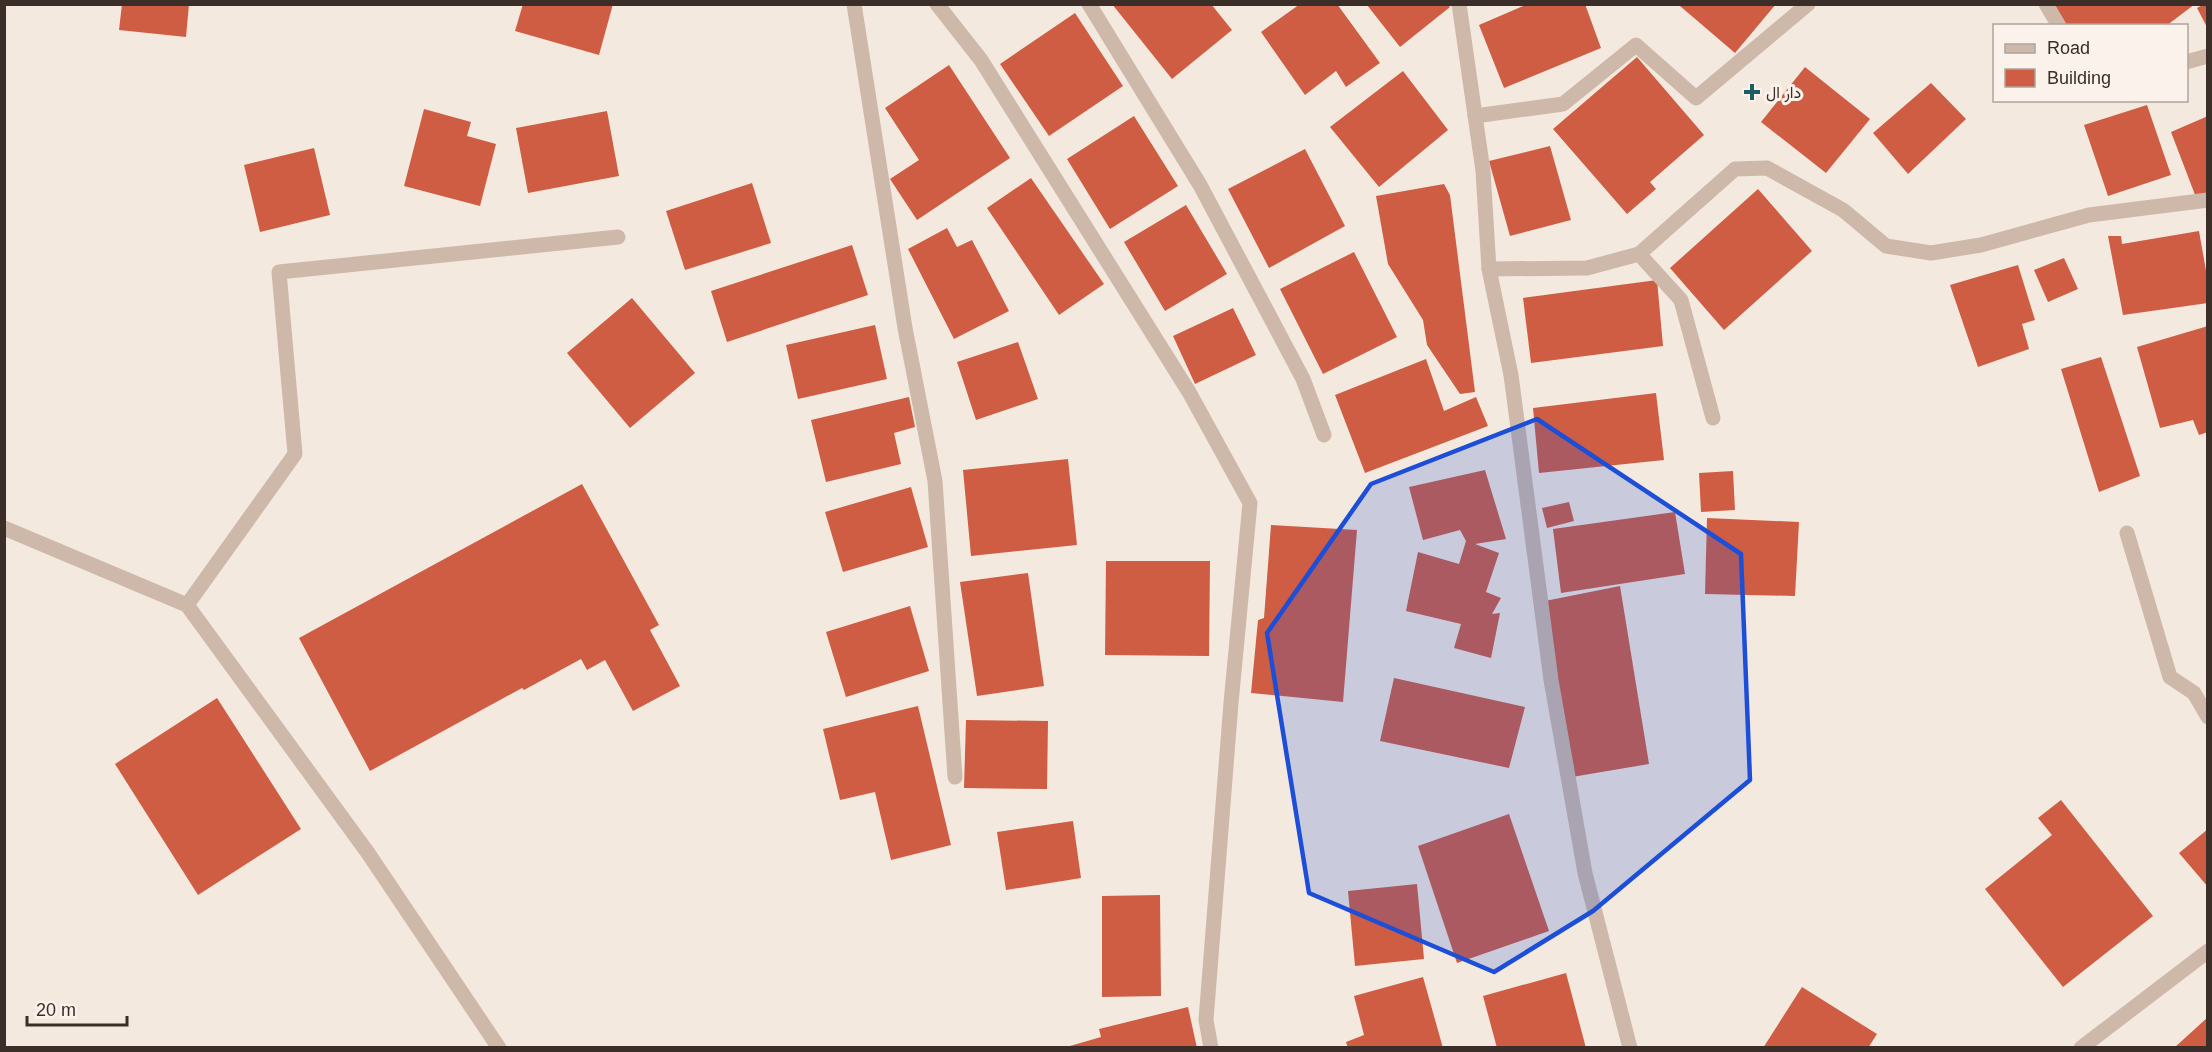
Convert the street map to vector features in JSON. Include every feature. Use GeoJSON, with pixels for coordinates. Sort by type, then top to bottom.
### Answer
{"type":"FeatureCollection","features":[{"type":"Feature","properties":{"kind":"street"},"geometry":{"type":"LineString","coordinates":[[854,4],[903,316],[935,481],[955,777]]}},
{"type":"Feature","properties":{"kind":"street"},"geometry":{"type":"LineString","coordinates":[[937,4],[981,60],[1189,392],[1250,503],[1231,703],[1206,1020],[1211,1047]]}},
{"type":"Feature","properties":{"kind":"street"},"geometry":{"type":"LineString","coordinates":[[1089,4],[1200,186],[1303,379],[1324,435]]}},
{"type":"Feature","properties":{"kind":"street"},"geometry":{"type":"LineString","coordinates":[[1459,4],[1476,116],[1489,269],[1511,375],[1551,680],[1585,873],[1630,1047]]}},
{"type":"Feature","properties":{"kind":"street"},"geometry":{"type":"LineString","coordinates":[[1476,116],[1563,104],[1636,45],[1696,98],[1808,4]]}},
{"type":"Feature","properties":{"kind":"street"},"geometry":{"type":"LineString","coordinates":[[2046,4],[2058,24]]}},
{"type":"Feature","properties":{"kind":"street"},"geometry":{"type":"LineString","coordinates":[[2188,62],[2208,56]]}},
{"type":"Feature","properties":{"kind":"street"},"geometry":{"type":"LineString","coordinates":[[1489,269],[1587,268],[1639,254],[1735,169],[1767,168],[1843,210],[1886,246],[1931,253],[1981,245],[2089,215],[2208,200]]}},
{"type":"Feature","properties":{"kind":"street"},"geometry":{"type":"LineString","coordinates":[[187,604],[295,454],[279,272],[618,237]]}},
{"type":"Feature","properties":{"kind":"street"},"geometry":{"type":"LineString","coordinates":[[1639,254],[1681,300],[1713,418]]}},
{"type":"Feature","properties":{"kind":"street"},"geometry":{"type":"LineString","coordinates":[[4,528],[187,604],[368,853],[499,1047]]}},
{"type":"Feature","properties":{"kind":"street"},"geometry":{"type":"LineString","coordinates":[[2127,533],[2170,677],[2194,693],[2208,717]]}},
{"type":"Feature","properties":{"kind":"street"},"geometry":{"type":"LineString","coordinates":[[2081,1047],[2208,951]]}},
{"type":"Feature","properties":{"kind":"highlighted area"},"geometry":{"type":"Polygon","coordinates":[[[1537,419],[1741,554],[1750,780],[1593,911],[1494,972],[1309,893],[1267,633],[1371,484],[1537,419]]]}},
{"type":"Feature","properties":{"kind":"building"},"geometry":{"type":"Polygon","coordinates":[[[122,4],[189,4],[186,37],[119,30],[122,4]]]}},
{"type":"Feature","properties":{"kind":"building"},"geometry":{"type":"Polygon","coordinates":[[[523,4],[613,4],[599,55],[515,31],[523,4]]]}},
{"type":"Feature","properties":{"kind":"building"},"geometry":{"type":"Polygon","coordinates":[[[1112,4],[1211,4],[1232,30],[1172,79],[1112,4]]]}},
{"type":"Feature","properties":{"kind":"building"},"geometry":{"type":"Polygon","coordinates":[[[1300,4],[1337,4],[1380,63],[1346,87],[1336,71],[1305,95],[1261,32],[1300,4]]]}},
{"type":"Feature","properties":{"kind":"building"},"geometry":{"type":"Polygon","coordinates":[[[1528,4],[1585,4],[1601,48],[1504,88],[1479,25],[1528,4]]]}},
{"type":"Feature","properties":{"kind":"building"},"geometry":{"type":"Polygon","coordinates":[[[1681,4],[1776,4],[1735,53],[1680,6],[1681,4]]]}},
{"type":"Feature","properties":{"kind":"building"},"geometry":{"type":"Polygon","coordinates":[[[2049,4],[2195,4],[2169,24],[2064,24],[2049,4]]]}},
{"type":"Feature","properties":{"kind":"building"},"geometry":{"type":"Polygon","coordinates":[[[2208,4],[2208,29],[2197,8],[2208,4]]]}},
{"type":"Feature","properties":{"kind":"building"},"geometry":{"type":"Polygon","coordinates":[[[1367,5],[1448,5],[1450,7],[1400,47],[1367,5]]]}},
{"type":"Feature","properties":{"kind":"building"},"geometry":{"type":"Polygon","coordinates":[[[1075,13],[1123,86],[1049,136],[1000,64],[1075,13]]]}},
{"type":"Feature","properties":{"kind":"building"},"geometry":{"type":"Polygon","coordinates":[[[1637,57],[1704,135],[1650,182],[1656,189],[1627,214],[1553,129],[1637,57]]]}},
{"type":"Feature","properties":{"kind":"building"},"geometry":{"type":"Polygon","coordinates":[[[949,65],[1010,158],[917,220],[890,179],[919,160],[885,108],[949,65]]]}},
{"type":"Feature","properties":{"kind":"building"},"geometry":{"type":"Polygon","coordinates":[[[1805,67],[1870,119],[1826,173],[1761,122],[1805,67]]]}},
{"type":"Feature","properties":{"kind":"building"},"geometry":{"type":"Polygon","coordinates":[[[1403,71],[1448,130],[1379,187],[1330,127],[1403,71]]]}},
{"type":"Feature","properties":{"kind":"building"},"geometry":{"type":"Polygon","coordinates":[[[1931,83],[1966,119],[1908,174],[1873,133],[1931,83]]]}},
{"type":"Feature","properties":{"kind":"building"},"geometry":{"type":"Polygon","coordinates":[[[2147,105],[2171,175],[2108,196],[2084,125],[2147,105]]]}},
{"type":"Feature","properties":{"kind":"building"},"geometry":{"type":"Polygon","coordinates":[[[424,109],[471,122],[467,136],[496,144],[480,206],[404,186],[424,109]]]}},
{"type":"Feature","properties":{"kind":"building"},"geometry":{"type":"Polygon","coordinates":[[[607,111],[619,176],[528,193],[516,128],[607,111]]]}},
{"type":"Feature","properties":{"kind":"building"},"geometry":{"type":"Polygon","coordinates":[[[1134,116],[1178,186],[1110,229],[1067,159],[1134,116]]]}},
{"type":"Feature","properties":{"kind":"building"},"geometry":{"type":"Polygon","coordinates":[[[2208,116],[2208,195],[2197,200],[2171,132],[2208,116]]]}},
{"type":"Feature","properties":{"kind":"building"},"geometry":{"type":"Polygon","coordinates":[[[1550,146],[1571,220],[1510,236],[1489,161],[1550,146]]]}},
{"type":"Feature","properties":{"kind":"building"},"geometry":{"type":"Polygon","coordinates":[[[314,148],[330,215],[260,232],[244,165],[314,148]]]}},
{"type":"Feature","properties":{"kind":"building"},"geometry":{"type":"Polygon","coordinates":[[[1305,149],[1345,226],[1269,268],[1228,189],[1305,149]]]}},
{"type":"Feature","properties":{"kind":"building"},"geometry":{"type":"Polygon","coordinates":[[[1031,178],[1104,284],[1059,315],[987,208],[1031,178]]]}},
{"type":"Feature","properties":{"kind":"building"},"geometry":{"type":"Polygon","coordinates":[[[752,183],[771,243],[685,270],[666,211],[752,183]]]}},
{"type":"Feature","properties":{"kind":"building"},"geometry":{"type":"Polygon","coordinates":[[[1444,184],[1450,195],[1475,392],[1460,394],[1427,345],[1423,320],[1388,264],[1376,196],[1444,184]]]}},
{"type":"Feature","properties":{"kind":"building"},"geometry":{"type":"Polygon","coordinates":[[[1758,189],[1812,251],[1724,330],[1670,268],[1758,189]]]}},
{"type":"Feature","properties":{"kind":"building"},"geometry":{"type":"Polygon","coordinates":[[[1186,205],[1227,274],[1165,311],[1124,242],[1186,205]]]}},
{"type":"Feature","properties":{"kind":"building"},"geometry":{"type":"Polygon","coordinates":[[[947,228],[957,247],[972,240],[1009,311],[954,339],[908,249],[947,228]]]}},
{"type":"Feature","properties":{"kind":"building"},"geometry":{"type":"Polygon","coordinates":[[[2199,231],[2208,282],[2208,303],[2123,315],[2108,236],[2121,236],[2122,244],[2199,231]]]}},
{"type":"Feature","properties":{"kind":"building"},"geometry":{"type":"Polygon","coordinates":[[[852,245],[868,295],[727,342],[711,291],[852,245]]]}},
{"type":"Feature","properties":{"kind":"building"},"geometry":{"type":"Polygon","coordinates":[[[1354,252],[1397,337],[1323,374],[1280,289],[1354,252]]]}},
{"type":"Feature","properties":{"kind":"building"},"geometry":{"type":"Polygon","coordinates":[[[2064,258],[2078,289],[2048,302],[2034,270],[2064,258]]]}},
{"type":"Feature","properties":{"kind":"building"},"geometry":{"type":"Polygon","coordinates":[[[2018,265],[2035,320],[2022,324],[2029,349],[1978,367],[1950,285],[2018,265]]]}},
{"type":"Feature","properties":{"kind":"building"},"geometry":{"type":"Polygon","coordinates":[[[1657,280],[1663,346],[1531,363],[1523,298],[1657,280]]]}},
{"type":"Feature","properties":{"kind":"building"},"geometry":{"type":"Polygon","coordinates":[[[632,298],[695,373],[630,428],[567,353],[632,298]]]}},
{"type":"Feature","properties":{"kind":"building"},"geometry":{"type":"Polygon","coordinates":[[[1233,308],[1256,355],[1195,384],[1173,336],[1233,308]]]}},
{"type":"Feature","properties":{"kind":"building"},"geometry":{"type":"Polygon","coordinates":[[[875,325],[887,379],[798,399],[786,345],[875,325]]]}},
{"type":"Feature","properties":{"kind":"building"},"geometry":{"type":"Polygon","coordinates":[[[2208,326],[2208,432],[2199,435],[2193,420],[2160,428],[2137,347],[2208,326]]]}},
{"type":"Feature","properties":{"kind":"building"},"geometry":{"type":"Polygon","coordinates":[[[1018,342],[1038,399],[976,420],[957,362],[1018,342]]]}},
{"type":"Feature","properties":{"kind":"building"},"geometry":{"type":"Polygon","coordinates":[[[2101,357],[2140,476],[2099,492],[2061,369],[2101,357]]]}},
{"type":"Feature","properties":{"kind":"building"},"geometry":{"type":"Polygon","coordinates":[[[1426,359],[1444,411],[1476,397],[1488,426],[1365,473],[1335,395],[1426,359]]]}},
{"type":"Feature","properties":{"kind":"building"},"geometry":{"type":"Polygon","coordinates":[[[1656,393],[1664,460],[1539,473],[1533,408],[1656,393]]]}},
{"type":"Feature","properties":{"kind":"building"},"geometry":{"type":"Polygon","coordinates":[[[909,397],[915,427],[894,433],[901,464],[826,482],[811,420],[909,397]]]}},
{"type":"Feature","properties":{"kind":"building"},"geometry":{"type":"Polygon","coordinates":[[[1068,459],[1077,545],[971,556],[963,470],[1068,459]]]}},
{"type":"Feature","properties":{"kind":"building"},"geometry":{"type":"Polygon","coordinates":[[[1485,470],[1506,539],[1475,544],[1499,553],[1486,592],[1501,598],[1492,614],[1500,613],[1491,658],[1454,648],[1461,624],[1406,611],[1418,552],[1459,564],[1466,541],[1460,530],[1423,540],[1409,487],[1485,470]]]}},
{"type":"Feature","properties":{"kind":"building"},"geometry":{"type":"Polygon","coordinates":[[[1733,471],[1735,510],[1701,512],[1699,473],[1733,471]]]}},
{"type":"Feature","properties":{"kind":"building"},"geometry":{"type":"Polygon","coordinates":[[[582,484],[659,625],[650,630],[680,686],[633,711],[605,660],[587,670],[581,659],[524,690],[522,688],[370,771],[299,638],[582,484]]]}},
{"type":"Feature","properties":{"kind":"building"},"geometry":{"type":"Polygon","coordinates":[[[911,487],[928,547],[843,572],[825,512],[911,487]]]}},
{"type":"Feature","properties":{"kind":"building"},"geometry":{"type":"Polygon","coordinates":[[[1569,502],[1574,521],[1547,528],[1542,508],[1569,502]]]}},
{"type":"Feature","properties":{"kind":"building"},"geometry":{"type":"Polygon","coordinates":[[[1675,512],[1685,574],[1561,593],[1553,529],[1675,512]]]}},
{"type":"Feature","properties":{"kind":"building"},"geometry":{"type":"Polygon","coordinates":[[[1707,518],[1799,522],[1795,596],[1705,594],[1707,518]]]}},
{"type":"Feature","properties":{"kind":"building"},"geometry":{"type":"Polygon","coordinates":[[[1271,525],[1357,530],[1343,702],[1251,693],[1258,620],[1264,618],[1271,525]]]}},
{"type":"Feature","properties":{"kind":"building"},"geometry":{"type":"Polygon","coordinates":[[[1106,561],[1210,561],[1209,656],[1105,655],[1106,561]]]}},
{"type":"Feature","properties":{"kind":"building"},"geometry":{"type":"Polygon","coordinates":[[[1028,573],[1044,686],[977,696],[960,582],[1028,573]]]}},
{"type":"Feature","properties":{"kind":"building"},"geometry":{"type":"Polygon","coordinates":[[[1620,586],[1649,764],[1572,777],[1545,601],[1620,586]]]}},
{"type":"Feature","properties":{"kind":"building"},"geometry":{"type":"Polygon","coordinates":[[[910,606],[929,671],[846,697],[826,632],[910,606]]]}},
{"type":"Feature","properties":{"kind":"building"},"geometry":{"type":"Polygon","coordinates":[[[1394,678],[1525,707],[1509,768],[1380,741],[1394,678]]]}},
{"type":"Feature","properties":{"kind":"building"},"geometry":{"type":"Polygon","coordinates":[[[217,698],[301,829],[198,895],[115,764],[217,698]]]}},
{"type":"Feature","properties":{"kind":"building"},"geometry":{"type":"Polygon","coordinates":[[[918,706],[951,845],[891,860],[875,792],[840,800],[823,729],[918,706]]]}},
{"type":"Feature","properties":{"kind":"building"},"geometry":{"type":"Polygon","coordinates":[[[966,720],[1048,721],[1047,789],[964,788],[966,720]]]}},
{"type":"Feature","properties":{"kind":"building"},"geometry":{"type":"Polygon","coordinates":[[[2061,800],[2153,916],[2063,987],[1985,889],[2052,835],[2038,818],[2061,800]]]}},
{"type":"Feature","properties":{"kind":"building"},"geometry":{"type":"Polygon","coordinates":[[[1509,814],[1549,931],[1457,963],[1418,846],[1509,814]]]}},
{"type":"Feature","properties":{"kind":"building"},"geometry":{"type":"Polygon","coordinates":[[[1073,821],[1081,878],[1006,890],[997,832],[1073,821]]]}},
{"type":"Feature","properties":{"kind":"building"},"geometry":{"type":"Polygon","coordinates":[[[2208,829],[2208,887],[2179,853],[2208,829]]]}},
{"type":"Feature","properties":{"kind":"building"},"geometry":{"type":"Polygon","coordinates":[[[1417,884],[1424,959],[1355,966],[1348,891],[1417,884]]]}},
{"type":"Feature","properties":{"kind":"building"},"geometry":{"type":"Polygon","coordinates":[[[1160,895],[1161,996],[1102,997],[1102,896],[1160,895]]]}},
{"type":"Feature","properties":{"kind":"building"},"geometry":{"type":"Polygon","coordinates":[[[1566,973],[1586,1048],[1497,1048],[1483,996],[1566,973]]]}},
{"type":"Feature","properties":{"kind":"building"},"geometry":{"type":"Polygon","coordinates":[[[1423,977],[1443,1048],[1348,1048],[1346,1042],[1364,1035],[1354,996],[1423,977]]]}},
{"type":"Feature","properties":{"kind":"building"},"geometry":{"type":"Polygon","coordinates":[[[1802,987],[1877,1034],[1868,1048],[1763,1048],[1802,987]]]}},
{"type":"Feature","properties":{"kind":"building"},"geometry":{"type":"Polygon","coordinates":[[[1188,1007],[1197,1048],[1063,1048],[1101,1037],[1099,1029],[1188,1007]]]}},
{"type":"Feature","properties":{"kind":"building"},"geometry":{"type":"Polygon","coordinates":[[[2208,1017],[2208,1048],[2174,1048],[2208,1017]]]}},
{"type":"Feature","properties":{"kind":"place","name":"دار ال"},"geometry":{"type":"Point","coordinates":[1752,92]}}]}
